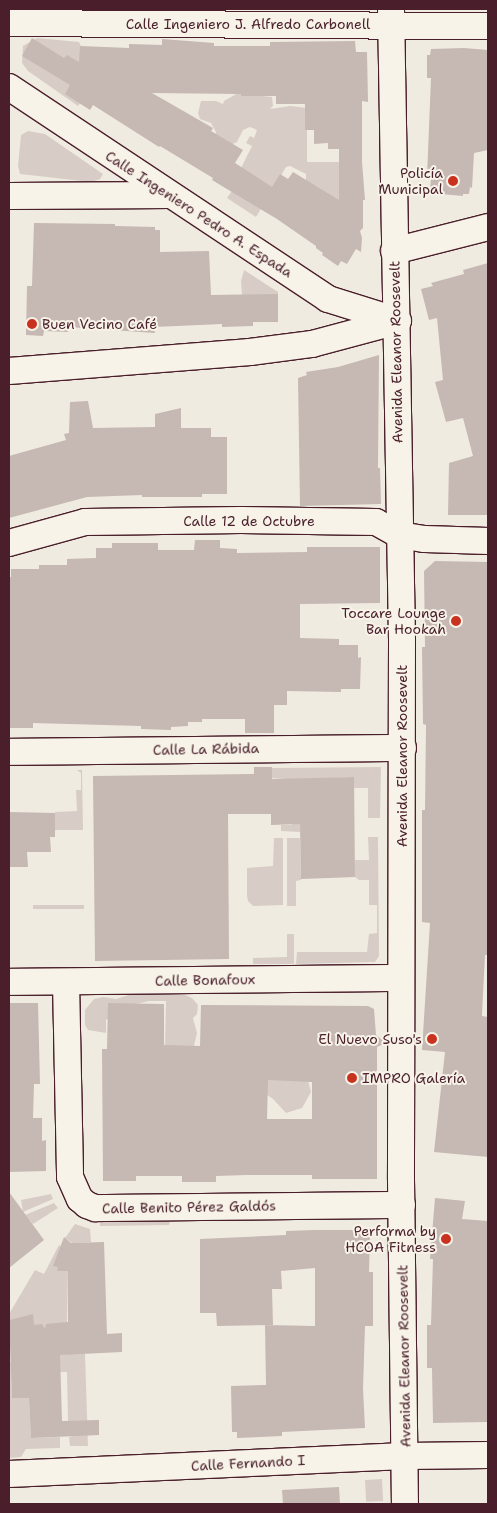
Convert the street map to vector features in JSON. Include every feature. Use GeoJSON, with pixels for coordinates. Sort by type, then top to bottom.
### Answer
{"type":"FeatureCollection","features":[{"type":"Feature","properties":{"kind":"street","name":"Calle Ingeniero J. Alfredo Carbonell"},"geometry":{"type":"LineString","coordinates":[[9,23],[391,17],[488,26]]}},
{"type":"Feature","properties":{"kind":"street","name":"Avenida Eleanor Roosevelt"},"geometry":{"type":"LineString","coordinates":[[391,17],[394,251],[398,321],[405,1504]]}},
{"type":"Feature","properties":{"kind":"street"},"geometry":{"type":"LineString","coordinates":[[9,73],[9,96]]}},
{"type":"Feature","properties":{"kind":"street","name":"Calle Ingeniero Pedro A. Espada"},"geometry":{"type":"LineString","coordinates":[[9,87],[328,299],[398,321]]}},
{"type":"Feature","properties":{"kind":"street"},"geometry":{"type":"LineString","coordinates":[[9,196],[170,195]]}},
{"type":"Feature","properties":{"kind":"street"},"geometry":{"type":"LineString","coordinates":[[394,251],[488,227]]}},
{"type":"Feature","properties":{"kind":"street"},"geometry":{"type":"LineString","coordinates":[[9,371],[293,347],[312,344],[398,321]]}},
{"type":"Feature","properties":{"kind":"street","name":"Calle 12 de Octubre"},"geometry":{"type":"LineString","coordinates":[[9,543],[85,522],[376,522],[399,535],[436,541],[488,541]]}},
{"type":"Feature","properties":{"kind":"street","name":"Calle La Rábida"},"geometry":{"type":"LineString","coordinates":[[9,752],[402,748]]}},
{"type":"Feature","properties":{"kind":"street","name":"Calle Bonafoux"},"geometry":{"type":"LineString","coordinates":[[9,982],[401,978]]}},
{"type":"Feature","properties":{"kind":"street","name":"Calle Benito Pérez Galdós"},"geometry":{"type":"LineString","coordinates":[[66,982],[70,1178],[80,1199],[87,1205],[95,1208],[402,1205]]}},
{"type":"Feature","properties":{"kind":"street","name":"Calle Fernando I"},"geometry":{"type":"LineString","coordinates":[[9,1474],[405,1456],[488,1455]]}},
{"type":"Feature","properties":{"kind":"shaded area"},"geometry":{"type":"Polygon","coordinates":[[[37,38],[79,42],[82,49],[84,98],[78,106],[28,71],[22,63],[23,46],[37,38]]]}},
{"type":"Feature","properties":{"kind":"shaded area"},"geometry":{"type":"Polygon","coordinates":[[[238,93],[272,97],[273,106],[270,109],[290,106],[307,108],[307,162],[339,162],[339,218],[306,193],[306,174],[290,166],[286,167],[256,217],[227,198],[241,178],[237,176],[252,146],[246,143],[250,136],[254,138],[257,130],[250,127],[243,130],[237,142],[227,147],[215,138],[216,132],[211,123],[200,119],[198,113],[201,101],[216,101],[223,104],[224,101],[238,93]]]}},
{"type":"Feature","properties":{"kind":"shaded area"},"geometry":{"type":"Polygon","coordinates":[[[28,131],[45,134],[103,174],[100,179],[91,182],[20,174],[18,166],[21,135],[28,131]]]}},
{"type":"Feature","properties":{"kind":"shaded area"},"geometry":{"type":"Polygon","coordinates":[[[244,270],[278,292],[278,294],[242,295],[241,281],[244,270]]]}},
{"type":"Feature","properties":{"kind":"shaded area"},"geometry":{"type":"Polygon","coordinates":[[[381,767],[380,818],[368,818],[368,788],[354,788],[354,777],[300,779],[300,832],[281,831],[281,825],[292,825],[291,787],[287,786],[286,779],[272,778],[272,768],[381,767]]]}},
{"type":"Feature","properties":{"kind":"shaded area"},"geometry":{"type":"Polygon","coordinates":[[[77,770],[82,770],[83,830],[55,830],[55,812],[77,811],[76,790],[81,790],[81,773],[77,770]]]}},
{"type":"Feature","properties":{"kind":"shaded area"},"geometry":{"type":"Polygon","coordinates":[[[368,837],[378,837],[379,956],[375,962],[296,964],[297,952],[367,952],[369,934],[377,933],[377,905],[369,905],[369,880],[359,880],[355,877],[355,860],[369,860],[368,837]]]}},
{"type":"Feature","properties":{"kind":"shaded area"},"geometry":{"type":"Polygon","coordinates":[[[274,838],[283,838],[283,905],[253,906],[248,901],[247,896],[247,868],[273,866],[274,838]]]}},
{"type":"Feature","properties":{"kind":"shaded area"},"geometry":{"type":"Polygon","coordinates":[[[287,838],[300,838],[301,880],[296,881],[296,906],[287,906],[287,838]]]}},
{"type":"Feature","properties":{"kind":"shaded area"},"geometry":{"type":"Polygon","coordinates":[[[33,905],[84,905],[84,909],[33,909],[33,905]]]}},
{"type":"Feature","properties":{"kind":"shaded area"},"geometry":{"type":"Polygon","coordinates":[[[287,934],[294,934],[294,964],[253,964],[253,958],[287,957],[287,934]]]}},
{"type":"Feature","properties":{"kind":"shaded area"},"geometry":{"type":"Polygon","coordinates":[[[132,994],[185,995],[192,998],[198,1005],[197,1014],[193,1018],[197,1033],[194,1046],[165,1049],[166,1001],[149,1001],[131,1005],[106,1020],[106,1033],[88,1030],[85,1025],[85,1010],[94,999],[103,997],[116,999],[132,994]]]}},
{"type":"Feature","properties":{"kind":"shaded area"},"geometry":{"type":"Polygon","coordinates":[[[238,1075],[308,1081],[311,1092],[302,1108],[286,1113],[273,1099],[238,1075]]]}},
{"type":"Feature","properties":{"kind":"shaded area"},"geometry":{"type":"Polygon","coordinates":[[[51,1194],[53,1199],[23,1212],[21,1200],[51,1194]]]}},
{"type":"Feature","properties":{"kind":"shaded area"},"geometry":{"type":"Polygon","coordinates":[[[54,1203],[58,1208],[33,1224],[25,1215],[54,1203]]]}},
{"type":"Feature","properties":{"kind":"shaded area"},"geometry":{"type":"Polygon","coordinates":[[[100,1221],[170,1221],[169,1225],[100,1226],[100,1221]]]}},
{"type":"Feature","properties":{"kind":"shaded area"},"geometry":{"type":"Polygon","coordinates":[[[75,1224],[90,1229],[91,1242],[75,1243],[75,1245],[65,1238],[75,1224]]]}},
{"type":"Feature","properties":{"kind":"shaded area"},"geometry":{"type":"Polygon","coordinates":[[[59,1245],[66,1251],[54,1265],[68,1271],[67,1322],[85,1354],[88,1446],[70,1446],[69,1437],[74,1436],[73,1421],[68,1421],[67,1372],[11,1371],[12,1398],[29,1398],[31,1438],[60,1437],[60,1448],[26,1449],[21,1457],[9,1458],[9,1362],[16,1362],[33,1315],[9,1320],[9,1314],[35,1270],[44,1274],[59,1245]]]}},
{"type":"Feature","properties":{"kind":"shaded area"},"geometry":{"type":"Polygon","coordinates":[[[382,1479],[383,1501],[366,1502],[365,1480],[382,1479]]]}},
{"type":"Feature","properties":{"kind":"building"},"geometry":{"type":"Polygon","coordinates":[[[32,38],[64,58],[67,55],[79,62],[80,46],[129,48],[129,44],[162,45],[162,39],[214,43],[214,46],[270,46],[270,42],[355,41],[356,52],[367,52],[368,102],[362,101],[362,162],[365,200],[363,200],[363,228],[360,231],[362,238],[361,252],[356,249],[347,264],[341,261],[338,266],[322,255],[323,253],[316,246],[277,219],[212,180],[213,178],[159,147],[93,105],[90,110],[65,94],[70,85],[22,56],[32,38]],[[152,93],[213,128],[211,131],[243,150],[235,163],[272,187],[280,174],[288,179],[293,172],[339,200],[339,149],[328,149],[328,143],[314,144],[314,130],[305,130],[305,104],[276,104],[276,96],[241,96],[241,94],[152,93]]]}},
{"type":"Feature","properties":{"kind":"building"},"geometry":{"type":"Polygon","coordinates":[[[464,48],[488,50],[488,150],[474,153],[472,188],[470,187],[469,194],[463,194],[463,196],[430,193],[431,178],[427,177],[431,78],[427,78],[427,55],[430,55],[431,49],[464,48]]]}},
{"type":"Feature","properties":{"kind":"building"},"geometry":{"type":"Polygon","coordinates":[[[34,223],[115,224],[115,226],[155,227],[155,230],[160,230],[160,252],[209,251],[211,295],[278,294],[278,322],[253,322],[253,326],[222,327],[222,324],[154,327],[155,333],[68,327],[68,332],[44,331],[43,336],[26,335],[27,286],[32,286],[34,223]]]}},
{"type":"Feature","properties":{"kind":"building"},"geometry":{"type":"Polygon","coordinates":[[[488,263],[488,515],[448,515],[449,463],[473,456],[463,418],[446,422],[435,382],[443,380],[437,318],[429,320],[421,289],[433,286],[431,283],[464,274],[463,270],[488,263]]]}},
{"type":"Feature","properties":{"kind":"building"},"geometry":{"type":"Polygon","coordinates":[[[379,355],[378,468],[380,468],[381,504],[300,506],[298,378],[307,375],[306,372],[338,367],[379,355]]]}},
{"type":"Feature","properties":{"kind":"building"},"geometry":{"type":"Polygon","coordinates":[[[88,401],[93,428],[155,427],[155,414],[181,408],[181,428],[211,428],[211,437],[227,437],[227,494],[202,494],[202,497],[142,497],[142,495],[87,497],[9,518],[9,456],[66,440],[64,434],[69,433],[70,402],[88,401]]]}},
{"type":"Feature","properties":{"kind":"building"},"geometry":{"type":"Polygon","coordinates":[[[195,540],[220,540],[220,548],[237,549],[237,553],[307,552],[307,547],[380,547],[380,603],[300,604],[300,638],[339,639],[339,645],[358,645],[358,658],[361,657],[360,689],[341,689],[341,692],[287,691],[287,705],[274,705],[274,733],[245,733],[245,719],[202,719],[202,722],[188,722],[188,726],[171,727],[171,730],[141,729],[141,726],[33,723],[33,728],[9,728],[9,577],[11,577],[11,569],[39,569],[39,565],[67,565],[67,559],[96,558],[96,548],[112,548],[112,543],[158,543],[158,550],[194,550],[195,540]]]}},
{"type":"Feature","properties":{"kind":"building"},"geometry":{"type":"Polygon","coordinates":[[[435,561],[488,562],[488,955],[485,955],[482,1016],[488,1017],[488,1157],[434,1152],[445,1052],[422,1050],[430,923],[422,922],[422,810],[425,810],[426,725],[423,724],[422,647],[425,647],[424,571],[435,561]]]}},
{"type":"Feature","properties":{"kind":"building"},"geometry":{"type":"Polygon","coordinates":[[[254,767],[272,767],[272,779],[354,777],[355,877],[301,879],[300,824],[271,825],[271,814],[228,814],[229,959],[95,961],[93,776],[254,774],[254,767]]]}},
{"type":"Feature","properties":{"kind":"building"},"geometry":{"type":"Polygon","coordinates":[[[9,812],[55,813],[55,837],[50,837],[51,852],[27,852],[28,867],[9,867],[9,812]]]}},
{"type":"Feature","properties":{"kind":"building"},"geometry":{"type":"Polygon","coordinates":[[[9,1003],[38,1003],[40,1084],[34,1084],[33,1118],[42,1118],[42,1141],[46,1140],[46,1171],[9,1172],[9,1003]]]}},
{"type":"Feature","properties":{"kind":"building"},"geometry":{"type":"Polygon","coordinates":[[[108,1003],[164,1004],[164,1045],[200,1046],[201,1005],[368,1006],[374,1009],[376,1035],[386,1043],[377,1047],[377,1179],[312,1179],[312,1175],[247,1175],[216,1176],[216,1182],[182,1182],[182,1176],[136,1176],[136,1181],[103,1181],[102,1049],[107,1049],[108,1003]],[[268,1080],[267,1119],[312,1119],[312,1082],[268,1080]]]}},
{"type":"Feature","properties":{"kind":"building"},"geometry":{"type":"Polygon","coordinates":[[[9,1192],[44,1240],[9,1268],[9,1192]]]}},
{"type":"Feature","properties":{"kind":"building"},"geometry":{"type":"Polygon","coordinates":[[[435,1198],[465,1201],[462,1219],[488,1221],[488,1422],[433,1423],[432,1368],[427,1368],[427,1325],[431,1325],[433,1259],[430,1259],[435,1198]]]}},
{"type":"Feature","properties":{"kind":"building"},"geometry":{"type":"Polygon","coordinates":[[[314,1230],[361,1230],[370,1235],[369,1272],[373,1272],[373,1326],[365,1326],[363,1389],[365,1428],[282,1432],[282,1436],[237,1438],[237,1432],[232,1432],[231,1386],[266,1385],[265,1325],[217,1326],[216,1313],[200,1313],[200,1239],[286,1235],[286,1231],[314,1230]],[[315,1268],[281,1271],[282,1289],[272,1289],[273,1325],[269,1325],[315,1326],[315,1268]]]}},
{"type":"Feature","properties":{"kind":"building"},"geometry":{"type":"Polygon","coordinates":[[[64,1237],[71,1243],[104,1242],[107,1334],[122,1333],[122,1352],[60,1355],[62,1421],[99,1420],[99,1435],[31,1438],[29,1398],[12,1398],[9,1320],[33,1314],[34,1325],[42,1324],[45,1329],[46,1324],[68,1322],[68,1271],[57,1271],[58,1267],[53,1266],[64,1237]]]}},
{"type":"Feature","properties":{"kind":"building"},"geometry":{"type":"Polygon","coordinates":[[[339,1487],[340,1504],[283,1504],[282,1490],[339,1487]]]}},
{"type":"Feature","properties":{"kind":"place","name":"Policía Municipal"},"geometry":{"type":"Point","coordinates":[453,181]}},
{"type":"Feature","properties":{"kind":"place","name":"Buen Vecino Café"},"geometry":{"type":"Point","coordinates":[32,324]}},
{"type":"Feature","properties":{"kind":"place","name":"Toccare Lounge Bar Hookah"},"geometry":{"type":"Point","coordinates":[456,621]}},
{"type":"Feature","properties":{"kind":"place","name":"El Nuevo Suso's"},"geometry":{"type":"Point","coordinates":[432,1039]}},
{"type":"Feature","properties":{"kind":"place","name":"IMPRO Galería"},"geometry":{"type":"Point","coordinates":[352,1078]}},
{"type":"Feature","properties":{"kind":"place","name":"Performa by HCOA Fitness"},"geometry":{"type":"Point","coordinates":[446,1239]}}]}
